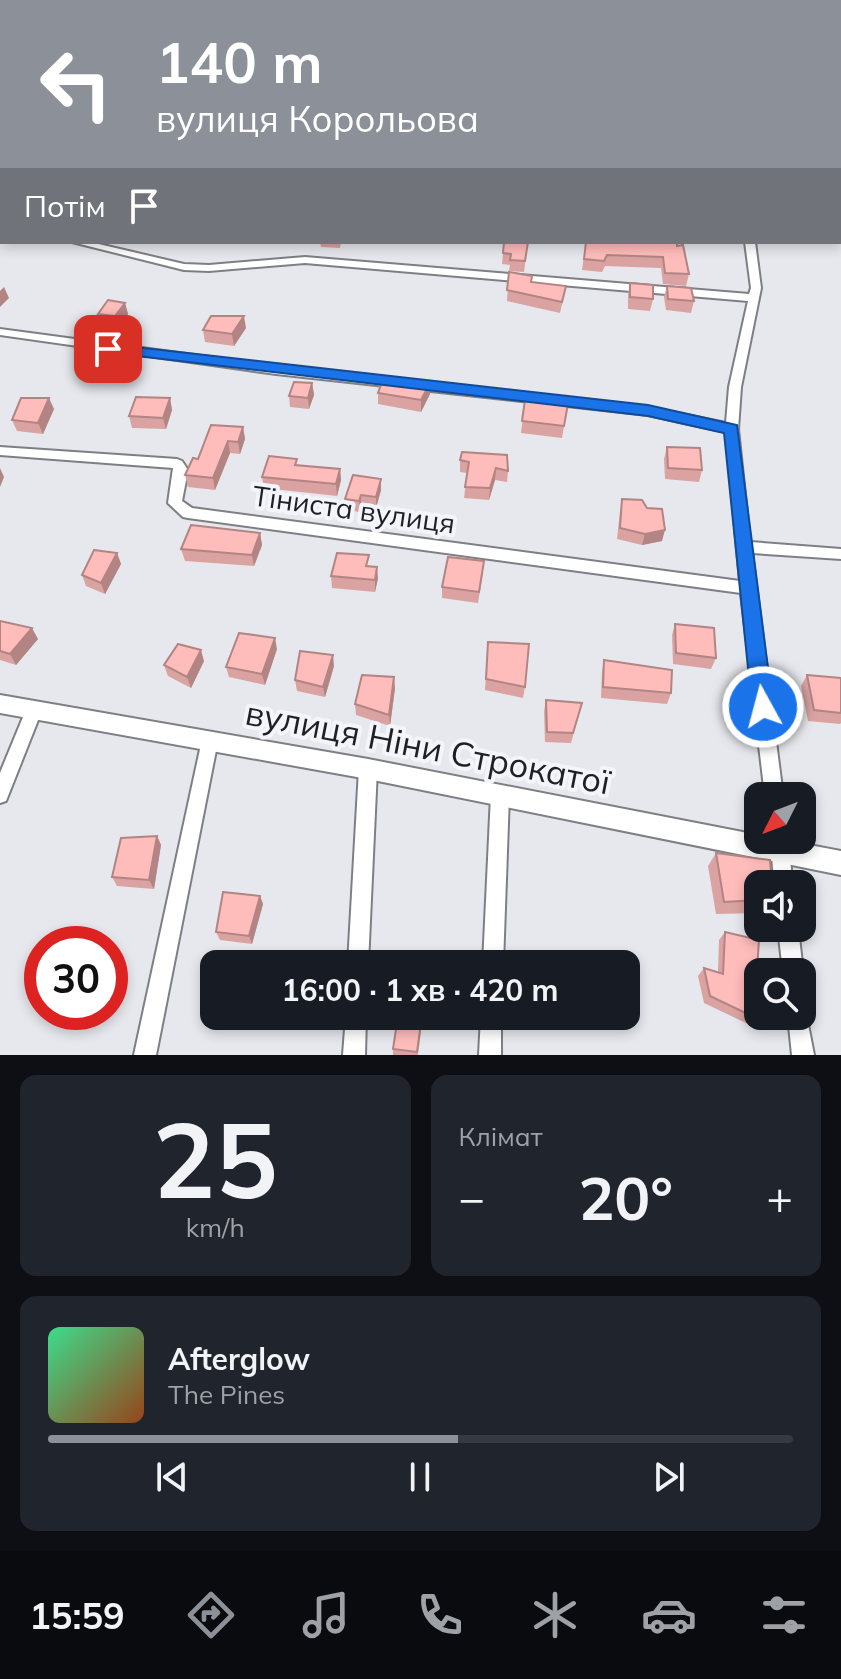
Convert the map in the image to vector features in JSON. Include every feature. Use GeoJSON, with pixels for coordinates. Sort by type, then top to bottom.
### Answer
{"type":"FeatureCollection","features":[{"type":"Feature","properties":{"kind":"street"},"geometry":{"type":"LineString","coordinates":[[494,0],[534,0]]}},
{"type":"Feature","properties":{"kind":"street"},"geometry":{"type":"LineString","coordinates":[[86,244],[184,267],[209,268],[305,260],[754,298]]}},
{"type":"Feature","properties":{"kind":"street"},"geometry":{"type":"LineString","coordinates":[[750,244],[756,275],[754,298],[735,387],[732,429],[772,782]]}},
{"type":"Feature","properties":{"kind":"street"},"geometry":{"type":"LineString","coordinates":[[0,332],[246,366],[648,411],[732,429]]}},
{"type":"Feature","properties":{"kind":"street","name":"Тіниста вулиця"},"geometry":{"type":"LineString","coordinates":[[0,451],[177,464],[181,470],[175,503],[188,513],[748,588]]}},
{"type":"Feature","properties":{"kind":"street"},"geometry":{"type":"LineString","coordinates":[[744,547],[841,554]]}},
{"type":"Feature","properties":{"kind":"street","name":"вулиця Ніни Строкатої"},"geometry":{"type":"LineString","coordinates":[[0,704],[744,838]]}},
{"type":"Feature","properties":{"kind":"street"},"geometry":{"type":"LineString","coordinates":[[0,795],[34,710]]}},
{"type":"Feature","properties":{"kind":"street"},"geometry":{"type":"LineString","coordinates":[[145,1055],[210,740]]}},
{"type":"Feature","properties":{"kind":"street"},"geometry":{"type":"LineString","coordinates":[[359,950],[368,769]]}},
{"type":"Feature","properties":{"kind":"street"},"geometry":{"type":"LineString","coordinates":[[494,950],[500,795]]}},
{"type":"Feature","properties":{"kind":"street","name":"вулиця Ніни Строкатої"},"geometry":{"type":"LineString","coordinates":[[811,854],[841,863]]}},
{"type":"Feature","properties":{"kind":"street"},"geometry":{"type":"LineString","coordinates":[[354,1055],[355,1030]]}},
{"type":"Feature","properties":{"kind":"street"},"geometry":{"type":"LineString","coordinates":[[490,1055],[491,1030]]}},
{"type":"Feature","properties":{"kind":"street"},"geometry":{"type":"LineString","coordinates":[[800,1030],[803,1055]]}},
{"type":"Feature","properties":{"kind":"building"},"geometry":{"type":"Polygon","coordinates":[[[504,244],[528,244],[525,261],[510,260],[511,254],[503,253],[504,244]]]}},
{"type":"Feature","properties":{"kind":"building"},"geometry":{"type":"Polygon","coordinates":[[[586,244],[677,244],[683,245],[689,274],[665,273],[663,257],[607,255],[604,261],[584,259],[586,244]]]}},
{"type":"Feature","properties":{"kind":"building"},"geometry":{"type":"Polygon","coordinates":[[[509,272],[532,276],[531,282],[566,286],[562,302],[507,290],[509,272]]]}},
{"type":"Feature","properties":{"kind":"building"},"geometry":{"type":"Polygon","coordinates":[[[630,283],[653,285],[653,299],[630,297],[630,283]]]}},
{"type":"Feature","properties":{"kind":"building"},"geometry":{"type":"Polygon","coordinates":[[[667,286],[691,288],[694,301],[668,299],[667,286]]]}},
{"type":"Feature","properties":{"kind":"building"},"geometry":{"type":"Polygon","coordinates":[[[108,300],[125,303],[115,316],[98,314],[108,300]]]}},
{"type":"Feature","properties":{"kind":"building"},"geometry":{"type":"Polygon","coordinates":[[[211,316],[244,316],[232,334],[203,330],[211,316]]]}},
{"type":"Feature","properties":{"kind":"building"},"geometry":{"type":"Polygon","coordinates":[[[383,379],[430,383],[421,400],[378,393],[383,379]]]}},
{"type":"Feature","properties":{"kind":"building"},"geometry":{"type":"Polygon","coordinates":[[[294,382],[312,383],[308,398],[289,396],[294,382]]]}},
{"type":"Feature","properties":{"kind":"building"},"geometry":{"type":"Polygon","coordinates":[[[526,393],[569,398],[564,426],[522,421],[526,393]]]}},
{"type":"Feature","properties":{"kind":"building"},"geometry":{"type":"Polygon","coordinates":[[[136,397],[170,398],[163,418],[129,416],[136,397]]]}},
{"type":"Feature","properties":{"kind":"building"},"geometry":{"type":"Polygon","coordinates":[[[21,398],[49,398],[38,423],[12,420],[21,398]]]}},
{"type":"Feature","properties":{"kind":"building"},"geometry":{"type":"Polygon","coordinates":[[[211,425],[243,427],[238,442],[228,441],[213,478],[185,475],[193,458],[198,459],[211,425]]]}},
{"type":"Feature","properties":{"kind":"building"},"geometry":{"type":"Polygon","coordinates":[[[667,447],[700,448],[702,470],[668,468],[667,447]]]}},
{"type":"Feature","properties":{"kind":"building"},"geometry":{"type":"Polygon","coordinates":[[[462,452],[507,455],[508,471],[496,468],[490,488],[465,487],[469,462],[460,460],[462,452]]]}},
{"type":"Feature","properties":{"kind":"building"},"geometry":{"type":"Polygon","coordinates":[[[269,456],[297,459],[295,465],[340,469],[336,484],[262,477],[269,456]]]}},
{"type":"Feature","properties":{"kind":"building"},"geometry":{"type":"Polygon","coordinates":[[[353,475],[381,479],[376,497],[361,495],[359,501],[345,499],[353,475]]]}},
{"type":"Feature","properties":{"kind":"building"},"geometry":{"type":"Polygon","coordinates":[[[622,499],[642,500],[647,508],[662,509],[665,530],[645,534],[620,528],[622,499]]]}},
{"type":"Feature","properties":{"kind":"building"},"geometry":{"type":"Polygon","coordinates":[[[191,525],[260,533],[252,555],[181,549],[191,525]]]}},
{"type":"Feature","properties":{"kind":"building"},"geometry":{"type":"Polygon","coordinates":[[[94,550],[117,553],[101,583],[82,575],[94,550]]]}},
{"type":"Feature","properties":{"kind":"building"},"geometry":{"type":"Polygon","coordinates":[[[337,553],[369,555],[366,566],[377,567],[375,580],[331,576],[337,553]]]}},
{"type":"Feature","properties":{"kind":"building"},"geometry":{"type":"Polygon","coordinates":[[[448,557],[484,561],[479,592],[442,587],[448,557]]]}},
{"type":"Feature","properties":{"kind":"building"},"geometry":{"type":"Polygon","coordinates":[[[0,621],[32,628],[10,654],[0,651],[0,621]]]}},
{"type":"Feature","properties":{"kind":"building"},"geometry":{"type":"Polygon","coordinates":[[[675,624],[714,628],[716,658],[676,653],[675,624]]]}},
{"type":"Feature","properties":{"kind":"building"},"geometry":{"type":"Polygon","coordinates":[[[239,633],[275,638],[262,674],[226,667],[239,633]]]}},
{"type":"Feature","properties":{"kind":"building"},"geometry":{"type":"Polygon","coordinates":[[[488,642],[529,644],[525,687],[486,679],[488,642]]]}},
{"type":"Feature","properties":{"kind":"building"},"geometry":{"type":"Polygon","coordinates":[[[178,644],[201,650],[187,677],[164,665],[178,644]]]}},
{"type":"Feature","properties":{"kind":"building"},"geometry":{"type":"Polygon","coordinates":[[[300,651],[333,655],[323,687],[295,680],[300,651]]]}},
{"type":"Feature","properties":{"kind":"building"},"geometry":{"type":"Polygon","coordinates":[[[604,660],[672,670],[671,693],[603,687],[604,660]]]}},
{"type":"Feature","properties":{"kind":"building"},"geometry":{"type":"Polygon","coordinates":[[[362,675],[394,677],[389,715],[355,704],[362,675]]]}},
{"type":"Feature","properties":{"kind":"building"},"geometry":{"type":"Polygon","coordinates":[[[807,675],[841,678],[841,713],[814,710],[807,675]]]}},
{"type":"Feature","properties":{"kind":"building"},"geometry":{"type":"Polygon","coordinates":[[[546,700],[582,703],[573,733],[547,732],[546,700]]]}},
{"type":"Feature","properties":{"kind":"building"},"geometry":{"type":"Polygon","coordinates":[[[157,836],[149,880],[112,877],[121,838],[157,836]]]}},
{"type":"Feature","properties":{"kind":"building"},"geometry":{"type":"Polygon","coordinates":[[[716,853],[770,860],[771,870],[744,870],[744,901],[724,902],[716,853]]]}},
{"type":"Feature","properties":{"kind":"building"},"geometry":{"type":"Polygon","coordinates":[[[223,892],[260,896],[249,936],[216,932],[223,892]]]}},
{"type":"Feature","properties":{"kind":"building"},"geometry":{"type":"Polygon","coordinates":[[[725,932],[744,936],[744,942],[759,942],[758,958],[744,958],[744,1012],[710,996],[704,968],[723,974],[725,932]]]}},
{"type":"Feature","properties":{"kind":"building"},"geometry":{"type":"Polygon","coordinates":[[[396,1030],[420,1030],[417,1052],[393,1049],[396,1030]]]}},
{"type":"Feature","properties":{"kind":"route"},"geometry":{"type":"LineString","coordinates":[[108,349],[648,411],[732,429],[763,707]]}}]}
